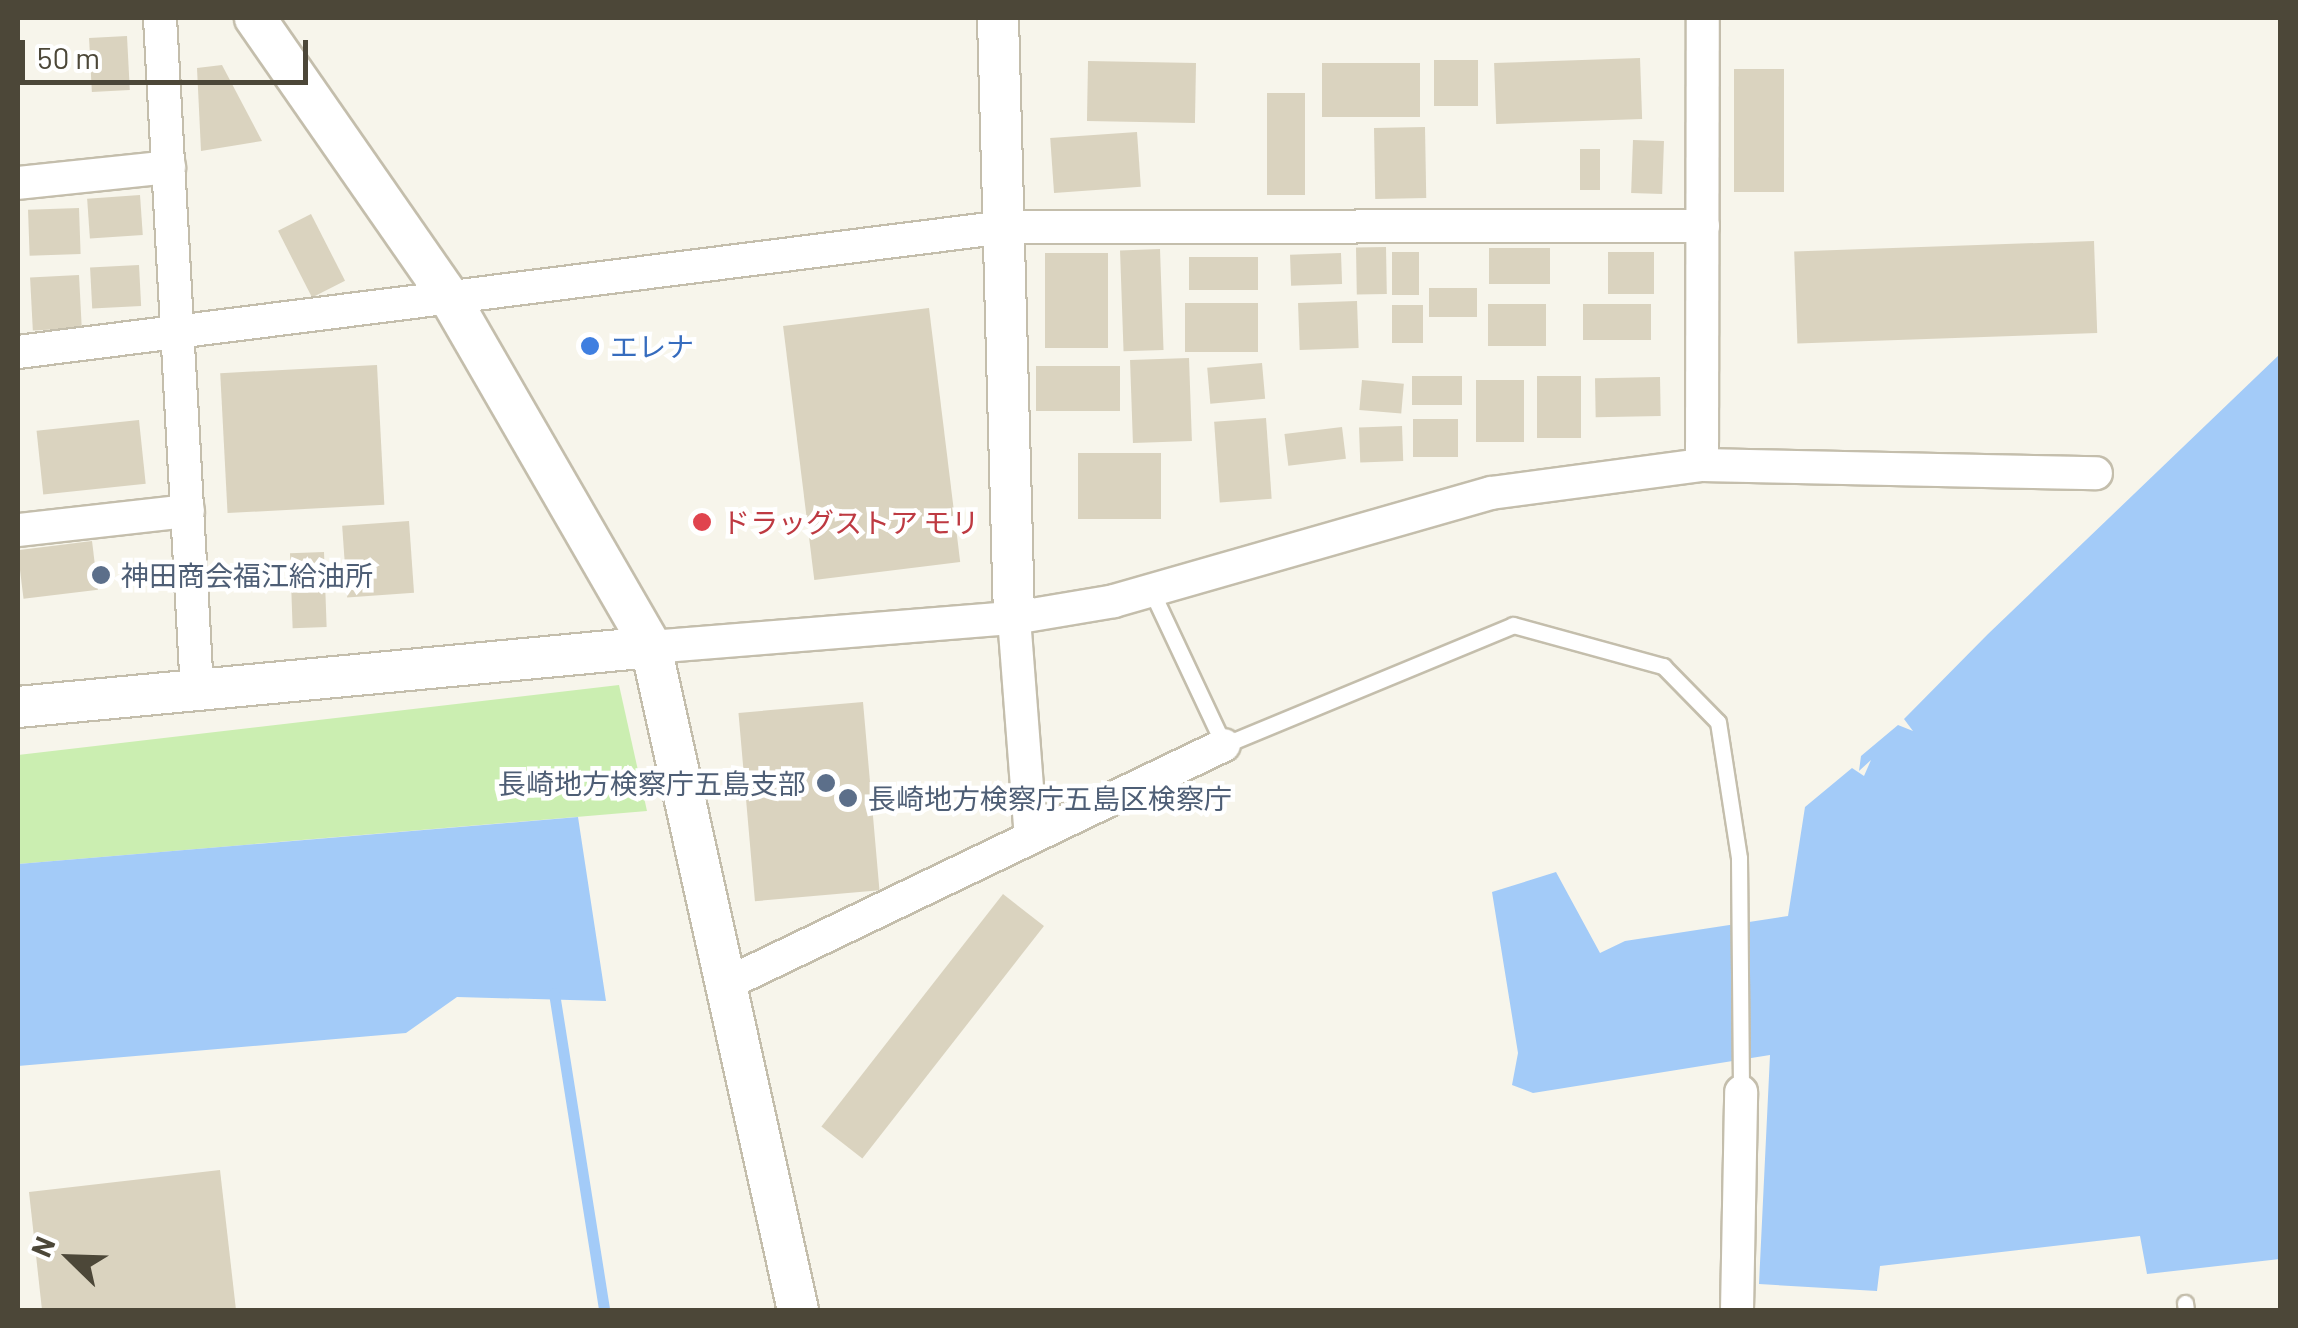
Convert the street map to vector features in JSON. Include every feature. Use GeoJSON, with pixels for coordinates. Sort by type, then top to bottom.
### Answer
{"type":"FeatureCollection","features":[{"type":"Feature","properties":{"kind":"street"},"geometry":{"type":"LineString","coordinates":[[160,18],[197,690]]}},
{"type":"Feature","properties":{"kind":"street"},"geometry":{"type":"LineString","coordinates":[[255,18],[450,300],[651,647],[798,1310]]}},
{"type":"Feature","properties":{"kind":"street"},"geometry":{"type":"LineString","coordinates":[[998,18],[1014,618],[1030,837]]}},
{"type":"Feature","properties":{"kind":"street"},"geometry":{"type":"LineString","coordinates":[[1702,465],[1703,18]]}},
{"type":"Feature","properties":{"kind":"street"},"geometry":{"type":"LineString","coordinates":[[18,183],[169,168]]}},
{"type":"Feature","properties":{"kind":"street"},"geometry":{"type":"LineString","coordinates":[[18,352],[450,300],[1005,226],[1702,226]]}},
{"type":"Feature","properties":{"kind":"street"},"geometry":{"type":"LineString","coordinates":[[18,707],[651,647],[1014,618],[1151,590],[1491,493],[1702,465],[2096,473]]}},
{"type":"Feature","properties":{"kind":"street"},"geometry":{"type":"LineString","coordinates":[[18,530],[188,511]]}},
{"type":"Feature","properties":{"kind":"street"},"geometry":{"type":"LineString","coordinates":[[728,983],[1224,745]]}},
{"type":"Feature","properties":{"kind":"street"},"geometry":{"type":"LineString","coordinates":[[1737,1310],[1741,1092]]}},
{"type":"Feature","properties":{"kind":"lane"},"geometry":{"type":"LineString","coordinates":[[1151,590],[1224,745],[1513,625],[1634,652],[1663,666],[1718,722],[1740,896],[1741,1092]]}},
{"type":"Feature","properties":{"kind":"green space"},"geometry":{"type":"Polygon","coordinates":[[[619,685],[647,811],[18,864],[18,755],[619,685]]]}},
{"type":"Feature","properties":{"kind":"water"},"geometry":{"type":"Polygon","coordinates":[[[2280,354],[2280,1259],[2147,1274],[2140,1236],[1880,1266],[1877,1291],[1759,1284],[1770,1055],[1533,1093],[1512,1085],[1518,1053],[1492,892],[1556,872],[1600,953],[1625,941],[1788,916],[1805,807],[1852,768],[1864,776],[1871,760],[1859,771],[1861,756],[1898,725],[1913,731],[1904,719],[2280,354]]]}},
{"type":"Feature","properties":{"kind":"water"},"geometry":{"type":"Polygon","coordinates":[[[578,817],[606,1001],[457,997],[406,1033],[18,1066],[18,864],[578,817]]]}},
{"type":"Feature","properties":{"kind":"building"},"geometry":{"type":"Polygon","coordinates":[[[127,36],[130,90],[92,92],[89,38],[127,36]]]}},
{"type":"Feature","properties":{"kind":"building"},"geometry":{"type":"Polygon","coordinates":[[[1640,58],[1642,119],[1496,124],[1494,63],[1640,58]]]}},
{"type":"Feature","properties":{"kind":"building"},"geometry":{"type":"Polygon","coordinates":[[[1434,60],[1478,60],[1478,106],[1434,106],[1434,60]]]}},
{"type":"Feature","properties":{"kind":"building"},"geometry":{"type":"Polygon","coordinates":[[[1088,61],[1196,63],[1195,123],[1087,121],[1088,61]]]}},
{"type":"Feature","properties":{"kind":"building"},"geometry":{"type":"Polygon","coordinates":[[[1322,63],[1420,63],[1420,117],[1322,117],[1322,63]]]}},
{"type":"Feature","properties":{"kind":"building"},"geometry":{"type":"Polygon","coordinates":[[[222,65],[262,141],[201,151],[197,68],[222,65]]]}},
{"type":"Feature","properties":{"kind":"building"},"geometry":{"type":"Polygon","coordinates":[[[1734,69],[1784,69],[1784,192],[1734,192],[1734,69]]]}},
{"type":"Feature","properties":{"kind":"building"},"geometry":{"type":"Polygon","coordinates":[[[1267,93],[1305,93],[1305,195],[1267,195],[1267,93]]]}},
{"type":"Feature","properties":{"kind":"building"},"geometry":{"type":"Polygon","coordinates":[[[1425,127],[1426,198],[1375,199],[1374,128],[1425,127]]]}},
{"type":"Feature","properties":{"kind":"building"},"geometry":{"type":"Polygon","coordinates":[[[1137,132],[1141,187],[1054,193],[1050,138],[1137,132]]]}},
{"type":"Feature","properties":{"kind":"building"},"geometry":{"type":"Polygon","coordinates":[[[1633,140],[1664,141],[1662,194],[1631,193],[1633,140]]]}},
{"type":"Feature","properties":{"kind":"building"},"geometry":{"type":"Polygon","coordinates":[[[1580,149],[1600,149],[1600,190],[1580,190],[1580,149]]]}},
{"type":"Feature","properties":{"kind":"building"},"geometry":{"type":"Polygon","coordinates":[[[140,195],[143,235],[90,239],[87,199],[140,195]]]}},
{"type":"Feature","properties":{"kind":"building"},"geometry":{"type":"Polygon","coordinates":[[[79,208],[81,254],[30,256],[28,210],[79,208]]]}},
{"type":"Feature","properties":{"kind":"building"},"geometry":{"type":"Polygon","coordinates":[[[311,214],[345,281],[312,298],[278,231],[311,214]]]}},
{"type":"Feature","properties":{"kind":"building"},"geometry":{"type":"Polygon","coordinates":[[[2094,241],[2097,333],[1797,343],[1794,251],[2094,241]]]}},
{"type":"Feature","properties":{"kind":"building"},"geometry":{"type":"Polygon","coordinates":[[[1386,247],[1387,294],[1357,295],[1356,248],[1386,247]]]}},
{"type":"Feature","properties":{"kind":"building"},"geometry":{"type":"Polygon","coordinates":[[[1489,248],[1550,248],[1550,284],[1489,284],[1489,248]]]}},
{"type":"Feature","properties":{"kind":"building"},"geometry":{"type":"Polygon","coordinates":[[[1160,249],[1164,350],[1124,351],[1120,250],[1160,249]]]}},
{"type":"Feature","properties":{"kind":"building"},"geometry":{"type":"Polygon","coordinates":[[[1392,252],[1419,252],[1419,295],[1392,295],[1392,252]]]}},
{"type":"Feature","properties":{"kind":"building"},"geometry":{"type":"Polygon","coordinates":[[[1608,252],[1654,252],[1654,294],[1608,294],[1608,252]]]}},
{"type":"Feature","properties":{"kind":"building"},"geometry":{"type":"Polygon","coordinates":[[[1045,253],[1108,253],[1108,348],[1045,348],[1045,253]]]}},
{"type":"Feature","properties":{"kind":"building"},"geometry":{"type":"Polygon","coordinates":[[[1341,253],[1342,284],[1291,286],[1290,255],[1341,253]]]}},
{"type":"Feature","properties":{"kind":"building"},"geometry":{"type":"Polygon","coordinates":[[[1189,257],[1258,257],[1258,290],[1189,290],[1189,257]]]}},
{"type":"Feature","properties":{"kind":"building"},"geometry":{"type":"Polygon","coordinates":[[[139,265],[141,306],[92,309],[90,268],[139,265]]]}},
{"type":"Feature","properties":{"kind":"building"},"geometry":{"type":"Polygon","coordinates":[[[79,275],[82,328],[33,330],[30,278],[79,275]]]}},
{"type":"Feature","properties":{"kind":"building"},"geometry":{"type":"Polygon","coordinates":[[[1429,288],[1477,288],[1477,317],[1429,317],[1429,288]]]}},
{"type":"Feature","properties":{"kind":"building"},"geometry":{"type":"Polygon","coordinates":[[[1357,301],[1359,348],[1300,350],[1298,303],[1357,301]]]}},
{"type":"Feature","properties":{"kind":"building"},"geometry":{"type":"Polygon","coordinates":[[[1185,303],[1258,303],[1258,352],[1185,352],[1185,303]]]}},
{"type":"Feature","properties":{"kind":"building"},"geometry":{"type":"Polygon","coordinates":[[[1488,304],[1546,304],[1546,346],[1488,346],[1488,304]]]}},
{"type":"Feature","properties":{"kind":"building"},"geometry":{"type":"Polygon","coordinates":[[[1583,304],[1651,304],[1651,340],[1583,340],[1583,304]]]}},
{"type":"Feature","properties":{"kind":"building"},"geometry":{"type":"Polygon","coordinates":[[[1392,305],[1423,305],[1423,343],[1392,343],[1392,305]]]}},
{"type":"Feature","properties":{"kind":"building"},"geometry":{"type":"Polygon","coordinates":[[[929,308],[960,562],[814,580],[783,326],[929,308]]]}},
{"type":"Feature","properties":{"kind":"building"},"geometry":{"type":"Polygon","coordinates":[[[1189,358],[1192,441],[1133,443],[1130,360],[1189,358]]]}},
{"type":"Feature","properties":{"kind":"building"},"geometry":{"type":"Polygon","coordinates":[[[1262,363],[1265,399],[1210,404],[1207,368],[1262,363]]]}},
{"type":"Feature","properties":{"kind":"building"},"geometry":{"type":"Polygon","coordinates":[[[377,365],[384,505],[228,513],[220,373],[377,365]]]}},
{"type":"Feature","properties":{"kind":"building"},"geometry":{"type":"Polygon","coordinates":[[[1036,366],[1120,366],[1120,411],[1036,411],[1036,366]]]}},
{"type":"Feature","properties":{"kind":"building"},"geometry":{"type":"Polygon","coordinates":[[[1412,376],[1462,376],[1462,405],[1412,405],[1412,376]]]}},
{"type":"Feature","properties":{"kind":"building"},"geometry":{"type":"Polygon","coordinates":[[[1537,376],[1581,376],[1581,438],[1537,438],[1537,376]]]}},
{"type":"Feature","properties":{"kind":"building"},"geometry":{"type":"Polygon","coordinates":[[[1660,377],[1661,416],[1596,417],[1595,378],[1660,377]]]}},
{"type":"Feature","properties":{"kind":"building"},"geometry":{"type":"Polygon","coordinates":[[[1362,380],[1404,384],[1401,414],[1359,410],[1362,380]]]}},
{"type":"Feature","properties":{"kind":"building"},"geometry":{"type":"Polygon","coordinates":[[[1476,380],[1524,380],[1524,442],[1476,442],[1476,380]]]}},
{"type":"Feature","properties":{"kind":"building"},"geometry":{"type":"Polygon","coordinates":[[[1266,418],[1272,499],[1220,502],[1214,422],[1266,418]]]}},
{"type":"Feature","properties":{"kind":"building"},"geometry":{"type":"Polygon","coordinates":[[[1413,419],[1458,419],[1458,457],[1413,457],[1413,419]]]}},
{"type":"Feature","properties":{"kind":"building"},"geometry":{"type":"Polygon","coordinates":[[[139,420],[146,484],[43,494],[37,431],[139,420]]]}},
{"type":"Feature","properties":{"kind":"building"},"geometry":{"type":"Polygon","coordinates":[[[1402,426],[1403,461],[1360,462],[1359,428],[1402,426]]]}},
{"type":"Feature","properties":{"kind":"building"},"geometry":{"type":"Polygon","coordinates":[[[1342,427],[1346,459],[1288,466],[1284,434],[1342,427]]]}},
{"type":"Feature","properties":{"kind":"building"},"geometry":{"type":"Polygon","coordinates":[[[1078,453],[1161,453],[1161,519],[1078,519],[1078,453]]]}},
{"type":"Feature","properties":{"kind":"building"},"geometry":{"type":"Polygon","coordinates":[[[409,521],[414,593],[347,597],[342,526],[409,521]]]}},
{"type":"Feature","properties":{"kind":"building"},"geometry":{"type":"Polygon","coordinates":[[[92,541],[98,590],[24,599],[18,550],[92,541]]]}},
{"type":"Feature","properties":{"kind":"building"},"geometry":{"type":"Polygon","coordinates":[[[324,552],[327,627],[293,628],[290,553],[324,552]]]}},
{"type":"Feature","properties":{"kind":"building"},"geometry":{"type":"Polygon","coordinates":[[[863,702],[879,890],[755,901],[738,713],[863,702]]]}},
{"type":"Feature","properties":{"kind":"building"},"geometry":{"type":"Polygon","coordinates":[[[1003,894],[1044,926],[862,1158],[821,1126],[1003,894]]]}},
{"type":"Feature","properties":{"kind":"building"},"geometry":{"type":"Polygon","coordinates":[[[220,1170],[236,1310],[42,1310],[29,1192],[220,1170]]]}},
{"type":"Feature","properties":{"kind":"waterway"},"geometry":{"type":"LineString","coordinates":[[554,993],[604,1310]]}},
{"type":"Feature","properties":{"kind":"place","name":"エレナ"},"geometry":{"type":"Point","coordinates":[590,346]}},
{"type":"Feature","properties":{"kind":"place","name":"ドラッグストア モリ"},"geometry":{"type":"Point","coordinates":[702,522]}},
{"type":"Feature","properties":{"kind":"place","name":"神田商会福江給油所"},"geometry":{"type":"Point","coordinates":[101,575]}},
{"type":"Feature","properties":{"kind":"place","name":"長崎地方検察庁五島支部"},"geometry":{"type":"Point","coordinates":[826,783]}},
{"type":"Feature","properties":{"kind":"place","name":"長崎地方検察庁五島区検察庁"},"geometry":{"type":"Point","coordinates":[848,798]}}]}
